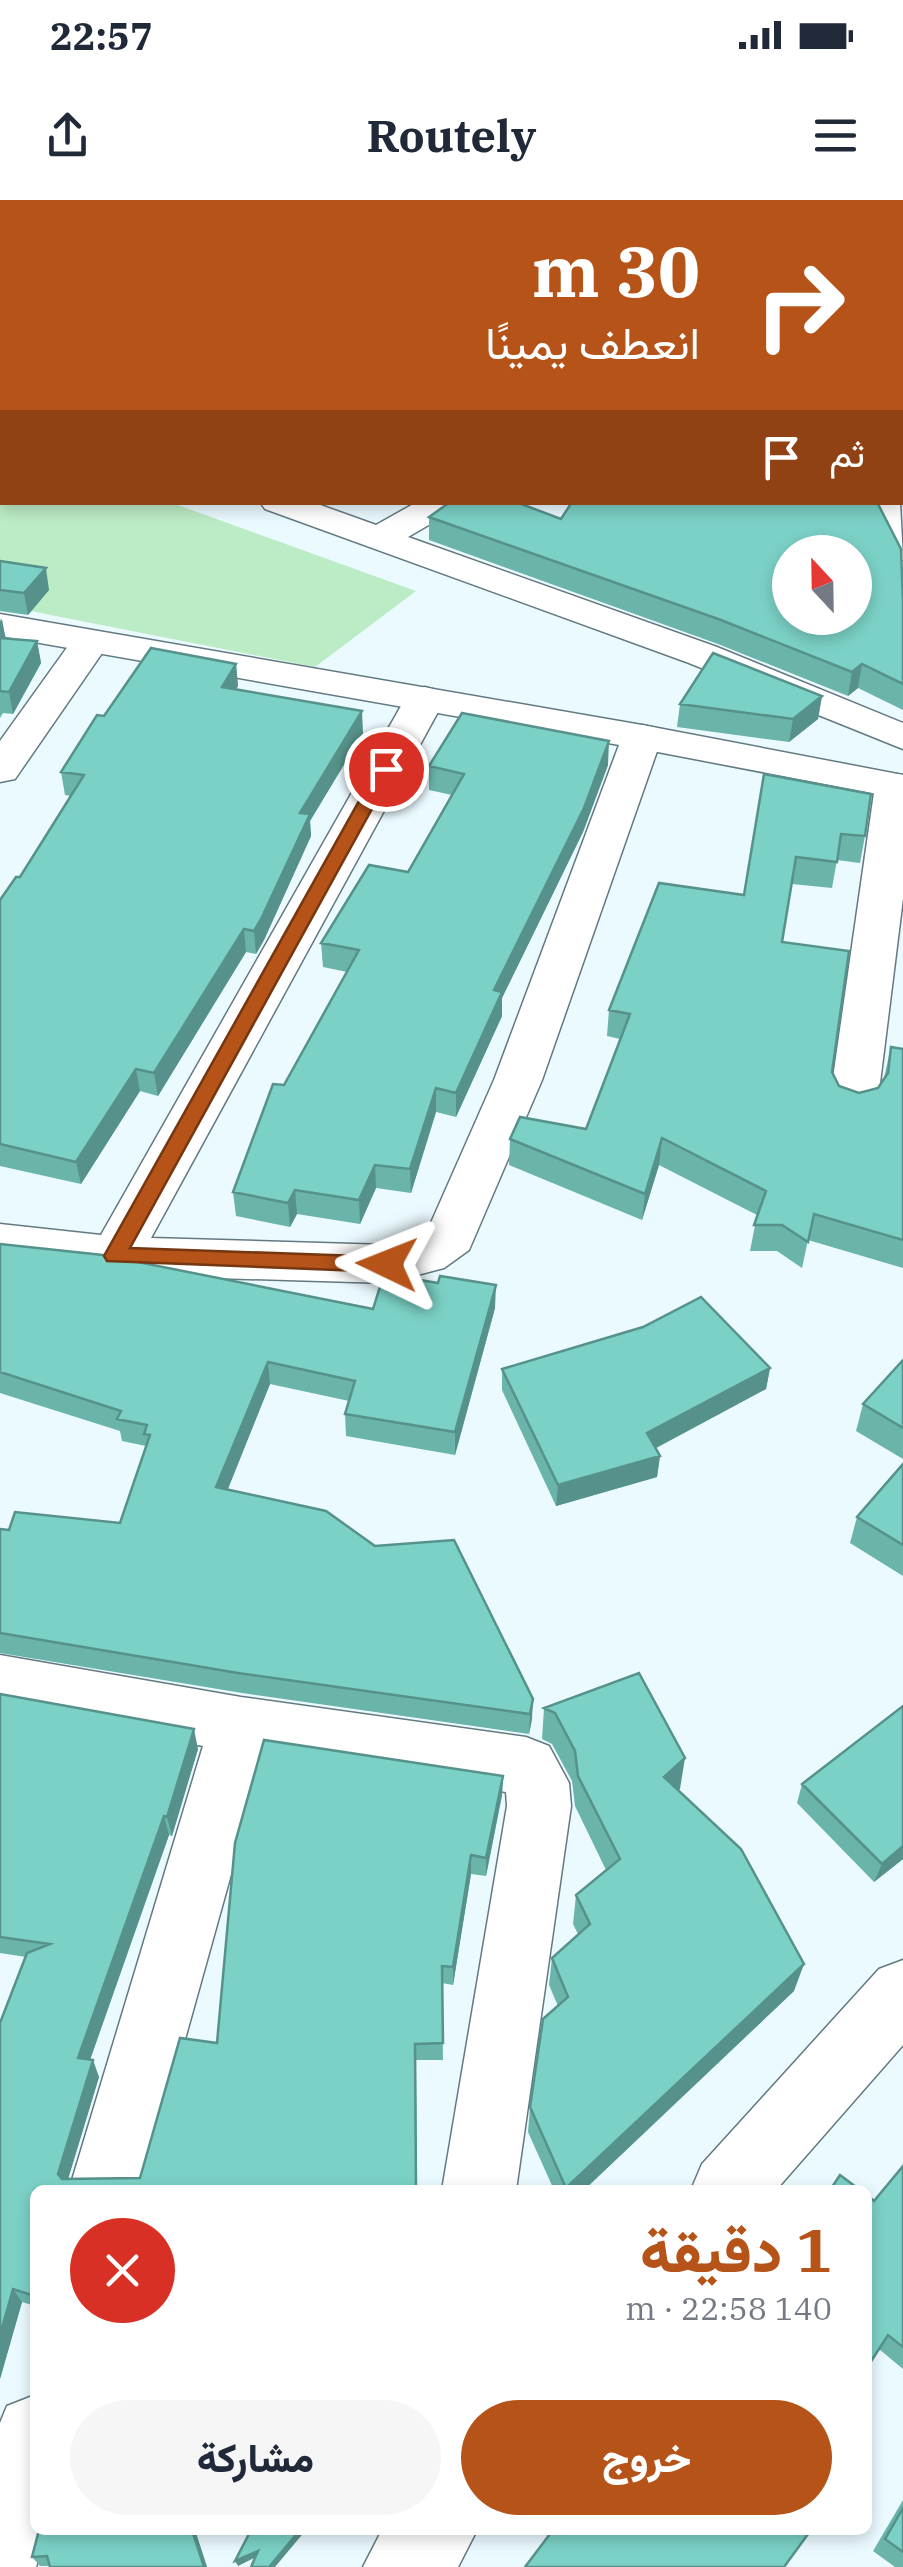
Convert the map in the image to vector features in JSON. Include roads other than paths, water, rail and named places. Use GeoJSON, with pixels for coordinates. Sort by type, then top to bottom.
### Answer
{"type":"FeatureCollection","features":[{"type":"Feature","properties":{"kind":"street"},"geometry":{"type":"LineString","coordinates":[[285,505],[703,654],[903,737]]}},
{"type":"Feature","properties":{"kind":"street"},"geometry":{"type":"LineString","coordinates":[[378,539],[439,505]]}},
{"type":"Feature","properties":{"kind":"street"},"geometry":{"type":"LineString","coordinates":[[883,505],[903,549]]}},
{"type":"Feature","properties":{"kind":"street"},"geometry":{"type":"LineString","coordinates":[[0,624],[899,786],[854,1100]]}},
{"type":"Feature","properties":{"kind":"street"},"geometry":{"type":"LineString","coordinates":[[0,770],[90,643]]}},
{"type":"Feature","properties":{"kind":"street"},"geometry":{"type":"LineString","coordinates":[[115,1256],[424,699]]}},
{"type":"Feature","properties":{"kind":"street"},"geometry":{"type":"LineString","coordinates":[[0,1243],[115,1256],[387,1264],[426,1254],[451,1237],[518,1080],[642,737]]}},
{"type":"Feature","properties":{"kind":"street"},"geometry":{"type":"LineString","coordinates":[[1,1685],[526,1766],[532,1774],[539,1806],[481,2185]]}},
{"type":"Feature","properties":{"kind":"street"},"geometry":{"type":"LineString","coordinates":[[107,2185],[241,1725]]}},
{"type":"Feature","properties":{"kind":"street"},"geometry":{"type":"LineString","coordinates":[[732,2185],[903,1993]]}},
{"type":"Feature","properties":{"kind":"street"},"geometry":{"type":"LineString","coordinates":[[0,2555],[30,2451]]}}]}
